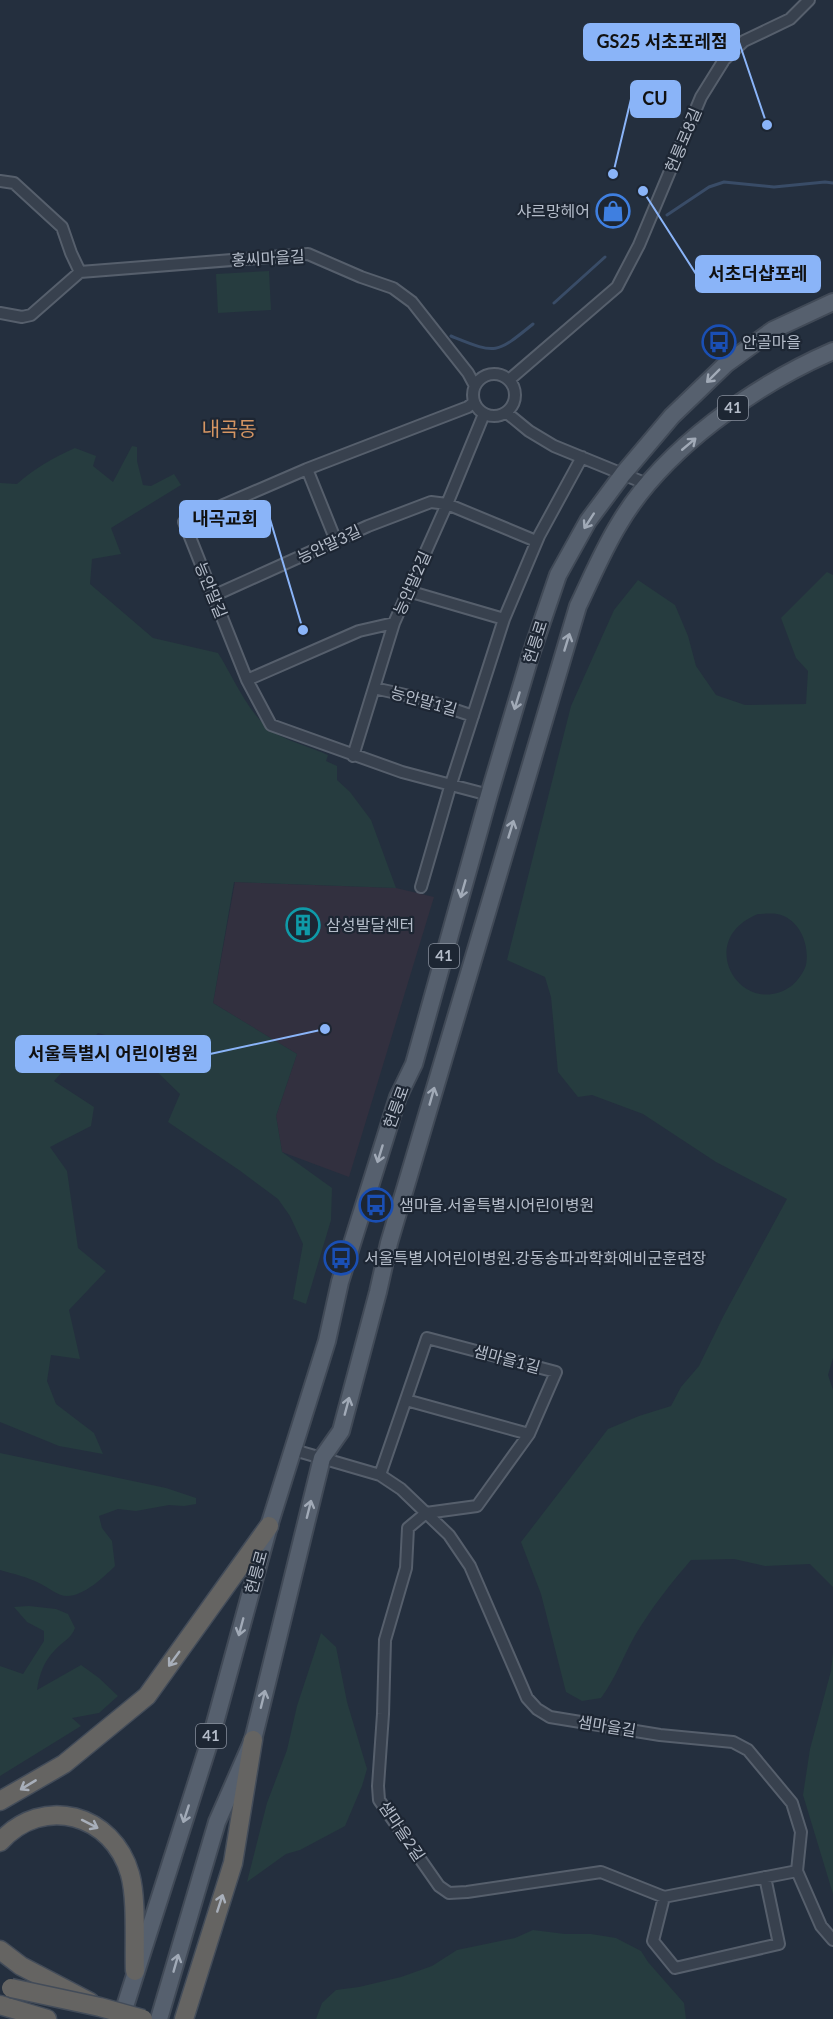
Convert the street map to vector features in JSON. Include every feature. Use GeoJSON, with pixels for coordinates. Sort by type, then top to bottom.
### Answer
{"type":"FeatureCollection","features":[{"type":"Feature","properties":{"kind":"highway"},"geometry":{"type":"LineString","coordinates":[[0,1802],[64,1764],[147,1696],[269,1526]]}},
{"type":"Feature","properties":{"kind":"highway"},"geometry":{"type":"LineString","coordinates":[[184,2019],[233,1863],[253,1740]]}},
{"type":"Feature","properties":{"kind":"highway"},"geometry":{"type":"LineString","coordinates":[[0,1842],[31,1819],[59,1813],[93,1823],[120,1849],[131,1875],[135,1971]]}},
{"type":"Feature","properties":{"kind":"highway"},"geometry":{"type":"LineString","coordinates":[[0,1950],[21,1966],[99,2007]]}},
{"type":"Feature","properties":{"kind":"highway"},"geometry":{"type":"LineString","coordinates":[[6,1986],[143,2019]]}},
{"type":"Feature","properties":{"kind":"highway"},"geometry":{"type":"LineString","coordinates":[[3,2005],[37,2018]]}},
{"type":"Feature","properties":{"kind":"main road","name":"헌릉로"},"geometry":{"type":"LineString","coordinates":[[121,2019],[212,1734],[269,1526],[327,1341],[340,1282],[398,1097],[414,1064],[489,795],[530,657],[558,575],[588,521],[623,474],[672,416],[726,364],[773,330],[833,302]]}},
{"type":"Feature","properties":{"kind":"main road","name":"헌릉로"},"geometry":{"type":"LineString","coordinates":[[159,2019],[217,1822],[253,1740],[322,1458],[341,1431],[389,1243],[578,606],[619,524],[647,484],[672,457],[743,400],[794,369],[833,351]]}},
{"type":"Feature","properties":{"kind":"street","name":"헌릉로8길"},"geometry":{"type":"LineString","coordinates":[[509,380],[617,286],[639,245],[701,98],[724,60],[744,41],[790,19],[809,0]]}},
{"type":"Feature","properties":{"kind":"street"},"geometry":{"type":"LineString","coordinates":[[0,182],[14,183],[62,226],[80,272],[31,315],[22,317],[0,313]]}},
{"type":"Feature","properties":{"kind":"street","name":"홍씨마을길"},"geometry":{"type":"LineString","coordinates":[[80,272],[308,254],[393,288],[412,302],[476,386]]}},
{"type":"Feature","properties":{"kind":"street"},"geometry":{"type":"LineString","coordinates":[[491,374],[504,376],[509,380],[516,397],[511,408],[494,417],[484,414],[474,402],[474,391],[479,380],[491,374]]}},
{"type":"Feature","properties":{"kind":"street","name":"능안말길"},"geometry":{"type":"LineString","coordinates":[[474,402],[468,407],[307,469],[184,522],[247,680],[271,726],[353,756],[450,787],[489,795]]}},
{"type":"Feature","properties":{"kind":"street"},"geometry":{"type":"LineString","coordinates":[[507,412],[529,431],[554,446],[647,484]]}},
{"type":"Feature","properties":{"kind":"street","name":"능안말2길"},"geometry":{"type":"LineString","coordinates":[[353,756],[394,623],[484,414]]}},
{"type":"Feature","properties":{"kind":"street","name":"능안말1길"},"geometry":{"type":"LineString","coordinates":[[450,787],[504,619],[536,541],[582,457]]}},
{"type":"Feature","properties":{"kind":"street"},"geometry":{"type":"LineString","coordinates":[[307,469],[336,541]]}},
{"type":"Feature","properties":{"kind":"street","name":"능안말3길"},"geometry":{"type":"LineString","coordinates":[[213,596],[336,541],[431,502],[447,504]]}},
{"type":"Feature","properties":{"kind":"street"},"geometry":{"type":"LineString","coordinates":[[447,504],[536,541]]}},
{"type":"Feature","properties":{"kind":"street"},"geometry":{"type":"LineString","coordinates":[[408,591],[504,619]]}},
{"type":"Feature","properties":{"kind":"street"},"geometry":{"type":"LineString","coordinates":[[247,680],[359,631],[394,623]]}},
{"type":"Feature","properties":{"kind":"street","name":"능안말1길"},"geometry":{"type":"LineString","coordinates":[[374,688],[423,699],[473,716]]}},
{"type":"Feature","properties":{"kind":"street"},"geometry":{"type":"LineString","coordinates":[[421,887],[450,787]]}},
{"type":"Feature","properties":{"kind":"street","name":"샘마을1길"},"geometry":{"type":"LineString","coordinates":[[406,1400],[427,1338],[556,1371],[529,1434],[477,1506],[426,1513]]}},
{"type":"Feature","properties":{"kind":"street"},"geometry":{"type":"LineString","coordinates":[[380,1475],[406,1400],[529,1434]]}},
{"type":"Feature","properties":{"kind":"street","name":"샘마을길"},"geometry":{"type":"LineString","coordinates":[[294,1450],[380,1475],[401,1489],[449,1535],[470,1566],[528,1698],[537,1709],[550,1717],[660,1735],[733,1742],[748,1750],[792,1803],[801,1832],[797,1871],[821,1926],[833,1940]]}},
{"type":"Feature","properties":{"kind":"street","name":"샘마을2길"},"geometry":{"type":"LineString","coordinates":[[426,1513],[408,1528],[406,1568],[385,1640],[379,1800],[439,1886],[449,1893],[601,1872],[664,1897]]}},
{"type":"Feature","properties":{"kind":"street"},"geometry":{"type":"LineString","coordinates":[[765,1877],[779,1944],[675,1968],[653,1941],[664,1897],[765,1877],[797,1871]]}},
{"type":"Feature","properties":{"kind":"shaded area"},"geometry":{"type":"Polygon","coordinates":[[[235,882],[396,888],[434,897],[349,1177],[282,1152],[276,1116],[297,1054],[213,1003],[235,882]]]}},
{"type":"Feature","properties":{"kind":"green space"},"geometry":{"type":"Polygon","coordinates":[[[269,271],[271,310],[218,313],[216,274],[269,271]]]}},
{"type":"Feature","properties":{"kind":"green space"},"geometry":{"type":"Polygon","coordinates":[[[132,446],[137,447],[137,461],[143,485],[151,486],[174,474],[181,485],[111,528],[121,554],[92,559],[90,584],[153,638],[218,653],[263,724],[284,738],[328,755],[326,761],[337,766],[337,780],[350,792],[371,820],[396,888],[234,882],[213,1003],[297,1054],[276,1116],[282,1152],[332,1188],[331,1220],[306,1304],[293,1299],[303,1244],[290,1216],[278,1199],[168,1122],[180,1094],[124,1040],[98,1033],[54,1081],[94,1107],[91,1126],[50,1147],[67,1171],[78,1248],[106,1271],[69,1310],[80,1359],[51,1355],[47,1381],[56,1404],[94,1433],[103,1454],[59,1446],[0,1422],[0,483],[17,484],[44,464],[75,448],[96,456],[93,466],[113,482],[132,446]]]}},
{"type":"Feature","properties":{"kind":"green space"},"geometry":{"type":"Polygon","coordinates":[[[827,572],[833,575],[833,1358],[828,1375],[833,1390],[833,1587],[810,1564],[765,1566],[734,1559],[691,1560],[643,1622],[601,1698],[582,1701],[566,1692],[541,1594],[521,1542],[608,1429],[671,1406],[681,1387],[699,1366],[787,1199],[716,1162],[643,1114],[592,1095],[578,1097],[558,1072],[551,997],[545,977],[507,960],[571,706],[614,610],[638,580],[675,605],[688,636],[696,666],[716,695],[745,705],[806,704],[808,671],[796,658],[781,618],[827,572]],[[758,914],[739,926],[729,941],[727,957],[731,972],[741,985],[755,993],[772,994],[790,987],[800,977],[806,965],[806,949],[797,926],[785,916],[758,914]]]}},
{"type":"Feature","properties":{"kind":"green space"},"geometry":{"type":"Polygon","coordinates":[[[0,1453],[166,1488],[196,1498],[196,1504],[169,1505],[136,1511],[118,1509],[99,1516],[102,1528],[112,1541],[115,1566],[87,1589],[64,1596],[31,1579],[0,1570],[0,1453]]]}},
{"type":"Feature","properties":{"kind":"green space"},"geometry":{"type":"Polygon","coordinates":[[[14,1607],[56,1609],[68,1614],[75,1628],[48,1659],[37,1690],[81,1665],[118,1696],[99,1713],[72,1718],[81,1726],[0,1776],[0,1666],[23,1674],[44,1641],[44,1631],[27,1622],[14,1607]]]}},
{"type":"Feature","properties":{"kind":"green space"},"geometry":{"type":"Polygon","coordinates":[[[321,1633],[336,1647],[347,1702],[367,1769],[362,1786],[345,1826],[300,1850],[286,1854],[247,1882],[267,1803],[287,1750],[297,1706],[321,1633]]]}},
{"type":"Feature","properties":{"kind":"green space"},"geometry":{"type":"Polygon","coordinates":[[[833,1652],[833,1894],[803,1795],[810,1749],[831,1671],[833,1652]]]}},
{"type":"Feature","properties":{"kind":"green space"},"geometry":{"type":"Polygon","coordinates":[[[533,1930],[616,1938],[641,1951],[684,2003],[686,2019],[316,2019],[322,2003],[336,1990],[401,1977],[432,1966],[457,1950],[515,1938],[533,1930]]]}},
{"type":"Feature","properties":{"kind":"waterway"},"geometry":{"type":"LineString","coordinates":[[667,215],[709,187],[724,182],[774,187],[833,183]]}},
{"type":"Feature","properties":{"kind":"waterway"},"geometry":{"type":"LineString","coordinates":[[554,303],[605,257]]}},
{"type":"Feature","properties":{"kind":"waterway"},"geometry":{"type":"LineString","coordinates":[[451,336],[477,346],[495,348],[510,341],[533,324]]}},
{"type":"Feature","properties":{"kind":"place","name":"GS25 서초포레점"},"geometry":{"type":"Point","coordinates":[767,125]}},
{"type":"Feature","properties":{"kind":"place","name":"CU"},"geometry":{"type":"Point","coordinates":[613,174]}},
{"type":"Feature","properties":{"kind":"place","name":"서초더샵포레"},"geometry":{"type":"Point","coordinates":[643,191]}},
{"type":"Feature","properties":{"kind":"place","name":"샤르망헤어"},"geometry":{"type":"Point","coordinates":[613,211]}},
{"type":"Feature","properties":{"kind":"place","name":"안골마을"},"geometry":{"type":"Point","coordinates":[719,342]}},
{"type":"Feature","properties":{"kind":"place","name":"내곡교회"},"geometry":{"type":"Point","coordinates":[303,630]}},
{"type":"Feature","properties":{"kind":"place","name":"삼성발달센터"},"geometry":{"type":"Point","coordinates":[303,925]}},
{"type":"Feature","properties":{"kind":"place","name":"서울특별시 어린이병원"},"geometry":{"type":"Point","coordinates":[325,1029]}},
{"type":"Feature","properties":{"kind":"place","name":"샘마을.서울특별시어린이병원"},"geometry":{"type":"Point","coordinates":[376,1205]}},
{"type":"Feature","properties":{"kind":"place","name":"서울특별시어린이병원.강동송파과학화예비군훈련장"},"geometry":{"type":"Point","coordinates":[341,1258]}},
{"type":"Feature","properties":{"kind":"district","name":"내곡동"},"geometry":{"type":"Point","coordinates":[229,429]}}]}
